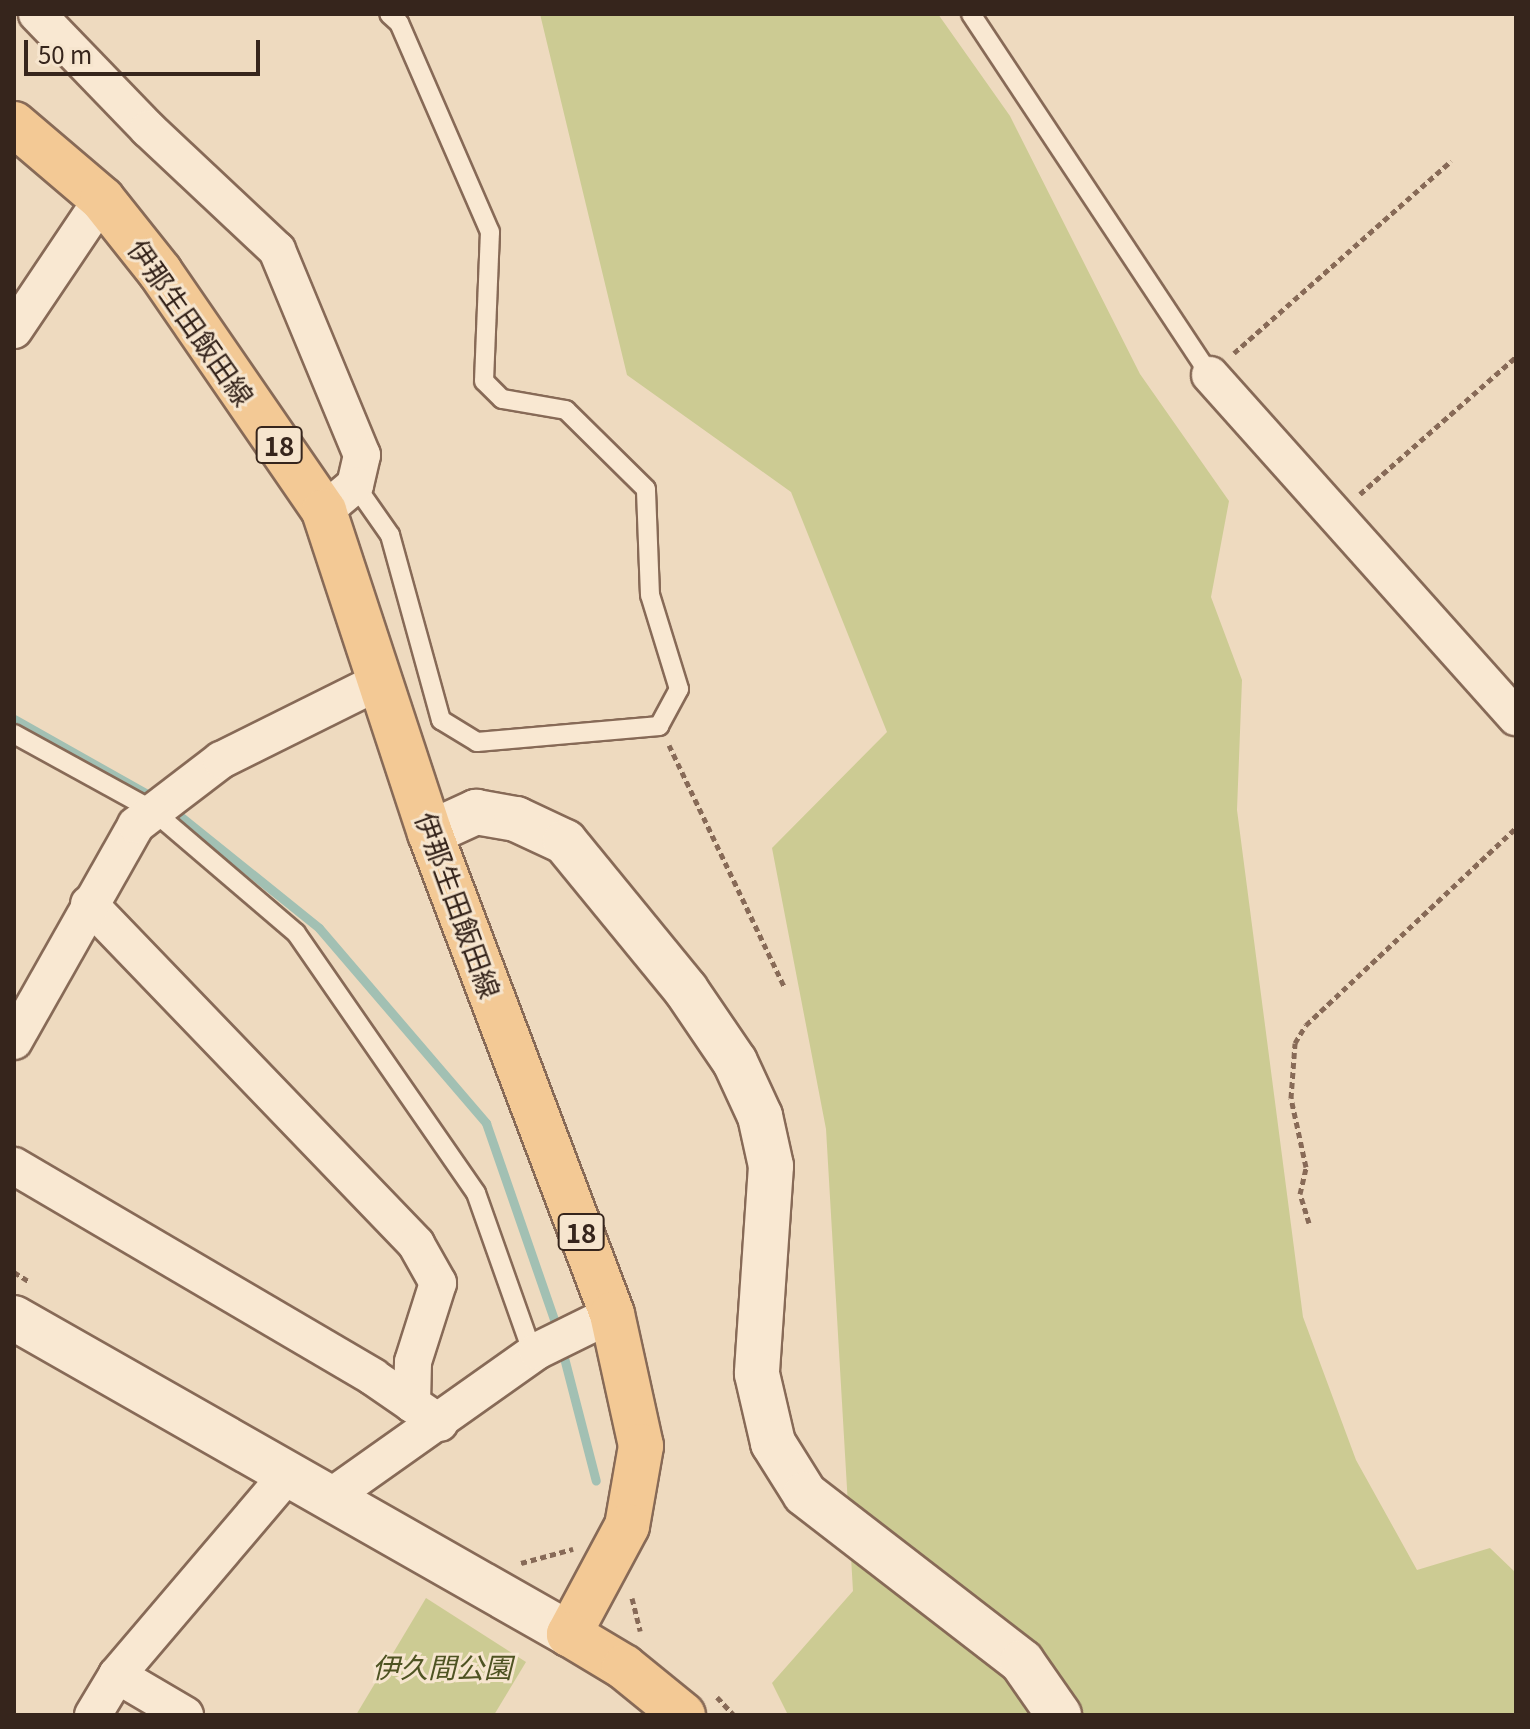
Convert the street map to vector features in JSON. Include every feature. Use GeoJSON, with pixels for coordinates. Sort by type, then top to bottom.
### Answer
{"type":"FeatureCollection","features":[{"type":"Feature","properties":{"kind":"main road","name":"伊那生田飯田線"},"geometry":{"type":"LineString","coordinates":[[14,124],[102,199],[339,498],[382,680],[430,833],[594,1322],[641,1446],[627,1526],[569,1634]]}},
{"type":"Feature","properties":{"kind":"main road"},"geometry":{"type":"LineString","coordinates":[[569,1634],[624,1667],[683,1715]]}},
{"type":"Feature","properties":{"kind":"street"},"geometry":{"type":"LineString","coordinates":[[37,14],[148,129],[277,250],[362,455],[339,498]]}},
{"type":"Feature","properties":{"kind":"street"},"geometry":{"type":"LineString","coordinates":[[14,330],[102,199]]}},
{"type":"Feature","properties":{"kind":"street"},"geometry":{"type":"LineString","coordinates":[[1210,375],[1516,717]]}},
{"type":"Feature","properties":{"kind":"street"},"geometry":{"type":"LineString","coordinates":[[14,1041],[136,825],[221,760],[382,680]]}},
{"type":"Feature","properties":{"kind":"street"},"geometry":{"type":"LineString","coordinates":[[430,833],[476,812],[516,819],[565,842],[686,990],[735,1062],[760,1116],[771,1166],[757,1374],[773,1443],[805,1494],[1022,1662],[1059,1715]]}},
{"type":"Feature","properties":{"kind":"street"},"geometry":{"type":"LineString","coordinates":[[89,904],[416,1244],[438,1283],[413,1362],[426,1414]]}},
{"type":"Feature","properties":{"kind":"street"},"geometry":{"type":"LineString","coordinates":[[14,1166],[426,1414]]}},
{"type":"Feature","properties":{"kind":"street"},"geometry":{"type":"LineString","coordinates":[[14,1318],[332,1496],[569,1634]]}},
{"type":"Feature","properties":{"kind":"street"},"geometry":{"type":"LineString","coordinates":[[332,1496],[426,1414],[594,1322]]}},
{"type":"Feature","properties":{"kind":"street"},"geometry":{"type":"LineString","coordinates":[[93,1715],[117,1675],[288,1474]]}},
{"type":"Feature","properties":{"kind":"street"},"geometry":{"type":"LineString","coordinates":[[117,1675],[185,1715]]}},
{"type":"Feature","properties":{"kind":"lane"},"geometry":{"type":"LineString","coordinates":[[339,498],[390,535],[441,720],[477,742],[659,726],[679,689],[650,595],[646,489],[566,410],[502,399],[484,381],[490,232],[399,23],[389,14]]}},
{"type":"Feature","properties":{"kind":"lane"},"geometry":{"type":"LineString","coordinates":[[971,14],[1210,375]]}},
{"type":"Feature","properties":{"kind":"lane"},"geometry":{"type":"LineString","coordinates":[[14,734],[165,800],[296,933],[476,1193],[535,1352]]}},
{"type":"Feature","properties":{"kind":"path"},"geometry":{"type":"LineString","coordinates":[[1210,375],[1451,161]]}},
{"type":"Feature","properties":{"kind":"path"},"geometry":{"type":"LineString","coordinates":[[1335,516],[1516,357]]}},
{"type":"Feature","properties":{"kind":"path"},"geometry":{"type":"LineString","coordinates":[[659,726],[784,986]]}},
{"type":"Feature","properties":{"kind":"path"},"geometry":{"type":"LineString","coordinates":[[1309,1223],[1300,1194],[1306,1167],[1291,1098],[1295,1043],[1306,1025],[1516,828]]}},
{"type":"Feature","properties":{"kind":"path"},"geometry":{"type":"LineString","coordinates":[[521,1563],[585,1546]]}},
{"type":"Feature","properties":{"kind":"green space"},"geometry":{"type":"Polygon","coordinates":[[[540,14],[938,14],[1010,116],[1140,374],[1229,501],[1211,597],[1242,680],[1237,810],[1303,1317],[1356,1460],[1417,1570],[1490,1548],[1516,1573],[1516,1715],[788,1715],[772,1683],[853,1591],[826,1129],[772,848],[887,732],[791,492],[627,375],[540,14]]]}},
{"type":"Feature","properties":{"kind":"green space","name":"伊久間公園"},"geometry":{"type":"Polygon","coordinates":[[[426,1598],[526,1662],[494,1715],[356,1715],[426,1598]]]}},
{"type":"Feature","properties":{"kind":"waterway"},"geometry":{"type":"LineString","coordinates":[[14,719],[158,800]]}},
{"type":"Feature","properties":{"kind":"waterway"},"geometry":{"type":"LineString","coordinates":[[170,808],[319,928],[486,1123],[558,1331]]}},
{"type":"Feature","properties":{"kind":"waterway"},"geometry":{"type":"LineString","coordinates":[[561,1346],[596,1481]]}}]}
